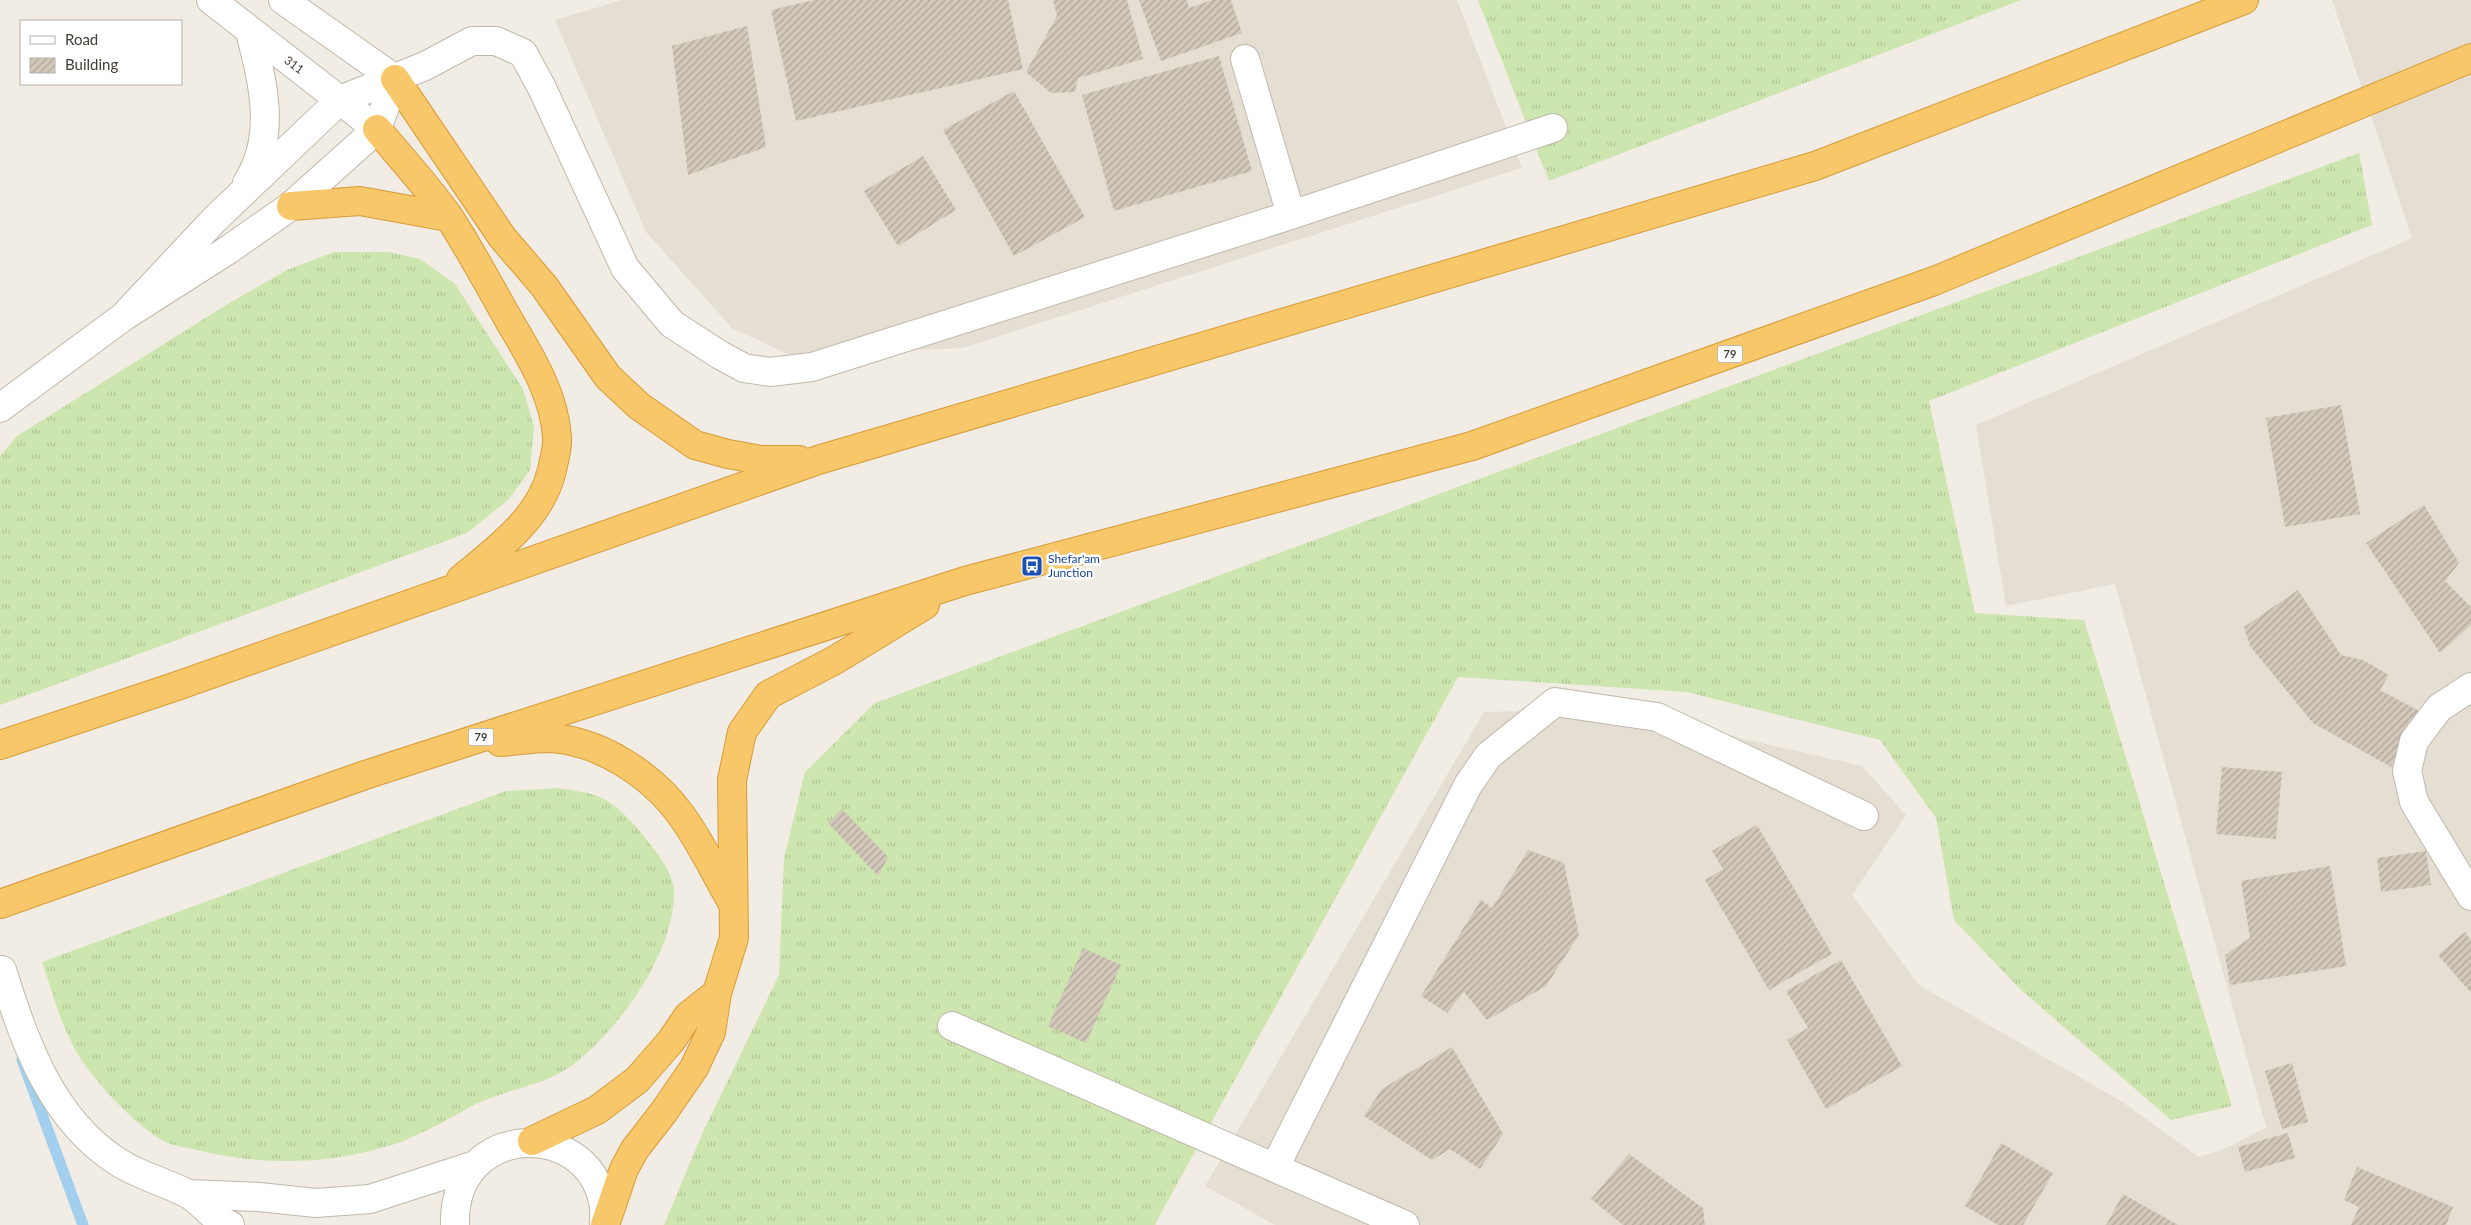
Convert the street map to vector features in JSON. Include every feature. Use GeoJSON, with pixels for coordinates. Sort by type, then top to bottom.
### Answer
{"type":"FeatureCollection","features":[{"type":"Feature","properties":{"kind":"highway"},"geometry":{"type":"LineString","coordinates":[[0,745],[177,686],[818,460],[1815,166],[2244,0]]}},
{"type":"Feature","properties":{"kind":"highway","name":"79"},"geometry":{"type":"LineString","coordinates":[[0,904],[365,774],[965,581],[1472,446],[1934,281],[2471,58]]}},
{"type":"Feature","properties":{"kind":"highway"},"geometry":{"type":"LineString","coordinates":[[394,79],[502,237],[544,286],[608,377],[639,406],[695,445],[761,460],[818,460]]}},
{"type":"Feature","properties":{"kind":"highway"},"geometry":{"type":"LineString","coordinates":[[378,129],[448,217],[535,363],[550,402],[557,438],[552,472],[542,497],[527,519],[502,545],[446,591]]}},
{"type":"Feature","properties":{"kind":"highway"},"geometry":{"type":"LineString","coordinates":[[290,206],[360,201],[448,217]]}},
{"type":"Feature","properties":{"kind":"highway"},"geometry":{"type":"LineString","coordinates":[[605,1225],[624,1169],[635,1149],[664,1113],[694,1068],[711,1032],[717,993],[734,938],[732,780],[742,732],[768,695],[835,660],[965,581]]}},
{"type":"Feature","properties":{"kind":"highway"},"geometry":{"type":"LineString","coordinates":[[365,774],[494,743],[550,738],[581,744],[614,757],[662,794],[681,814],[734,905]]}},
{"type":"Feature","properties":{"kind":"highway"},"geometry":{"type":"LineString","coordinates":[[532,1141],[597,1110],[637,1080],[671,1041],[688,1016],[717,993]]}},
{"type":"Feature","properties":{"kind":"street","name":"311"},"geometry":{"type":"LineString","coordinates":[[211,0],[378,129]]}},
{"type":"Feature","properties":{"kind":"street"},"geometry":{"type":"LineString","coordinates":[[284,0],[394,79]]}},
{"type":"Feature","properties":{"kind":"street"},"geometry":{"type":"LineString","coordinates":[[238,198],[254,173],[263,145],[265,110],[263,81],[250,32]]}},
{"type":"Feature","properties":{"kind":"street"},"geometry":{"type":"LineString","coordinates":[[122,316],[238,198],[340,100],[425,66],[472,41],[496,41],[523,53],[542,88],[625,268],[672,324],[744,368],[770,372],[812,367],[1291,215],[1554,128]]}},
{"type":"Feature","properties":{"kind":"street"},"geometry":{"type":"LineString","coordinates":[[1245,59],[1291,215]]}},
{"type":"Feature","properties":{"kind":"street"},"geometry":{"type":"LineString","coordinates":[[0,408],[122,316],[228,250],[290,206],[378,129],[394,79]]}},
{"type":"Feature","properties":{"kind":"street"},"geometry":{"type":"LineString","coordinates":[[2471,688],[2439,708],[2414,741],[2407,771],[2414,802],[2471,896]]}},
{"type":"Feature","properties":{"kind":"street"},"geometry":{"type":"LineString","coordinates":[[1274,1167],[1468,785],[1488,756],[1555,702],[1657,717],[1864,816]]}},
{"type":"Feature","properties":{"kind":"street"},"geometry":{"type":"LineString","coordinates":[[2,970],[26,1040],[42,1078],[65,1112],[90,1142],[119,1163],[188,1194],[220,1222],[230,1225]]}},
{"type":"Feature","properties":{"kind":"street"},"geometry":{"type":"LineString","coordinates":[[952,1026],[1405,1225]]}},
{"type":"Feature","properties":{"kind":"street"},"geometry":{"type":"LineString","coordinates":[[188,1194],[259,1196],[316,1203],[370,1199],[475,1164],[490,1153],[510,1144],[532,1141],[576,1158],[594,1177],[603,1202],[605,1225]]}},
{"type":"Feature","properties":{"kind":"street"},"geometry":{"type":"LineString","coordinates":[[455,1225],[455,1207],[463,1184],[475,1164]]}},
{"type":"Feature","properties":{"kind":"shaded area"},"geometry":{"type":"Polygon","coordinates":[[[622,0],[1457,0],[1522,168],[962,348],[792,356],[732,328],[646,232],[555,20],[622,0]]]}},
{"type":"Feature","properties":{"kind":"shaded area"},"geometry":{"type":"Polygon","coordinates":[[[2332,0],[2471,0],[2471,1225],[1275,1225],[1205,1186],[1484,712],[1614,709],[1862,766],[1906,815],[1852,895],[1919,985],[2121,1101],[2199,1157],[2229,1147],[2266,1127],[2115,584],[2006,606],[1976,425],[2412,238],[2332,0]]]}},
{"type":"Feature","properties":{"kind":"green space"},"geometry":{"type":"Polygon","coordinates":[[[1478,0],[2021,0],[1549,181],[1478,0]]]}},
{"type":"Feature","properties":{"kind":"green space"},"geometry":{"type":"Polygon","coordinates":[[[2359,153],[2372,225],[1929,401],[1975,613],[2084,620],[2232,1106],[2171,1120],[2020,989],[1954,920],[1936,818],[1880,740],[1687,692],[1458,677],[1156,1225],[664,1225],[703,1132],[779,975],[784,858],[805,772],[875,703],[2359,153]]]}},
{"type":"Feature","properties":{"kind":"green space"},"geometry":{"type":"Polygon","coordinates":[[[334,252],[388,252],[420,259],[455,284],[523,389],[534,427],[530,470],[509,499],[467,533],[0,705],[0,456],[17,436],[226,305],[287,270],[334,252]]]}},
{"type":"Feature","properties":{"kind":"green space"},"geometry":{"type":"Polygon","coordinates":[[[559,788],[588,793],[609,802],[620,810],[652,846],[667,868],[674,891],[672,914],[665,939],[642,987],[626,1010],[592,1049],[563,1071],[474,1105],[401,1142],[376,1150],[324,1159],[271,1161],[219,1155],[168,1143],[132,1118],[108,1093],[80,1058],[58,1011],[42,962],[506,791],[559,788]]]}},
{"type":"Feature","properties":{"kind":"building"},"geometry":{"type":"Polygon","coordinates":[[[814,0],[1008,0],[1023,69],[796,121],[771,10],[814,0]]]}},
{"type":"Feature","properties":{"kind":"building"},"geometry":{"type":"Polygon","coordinates":[[[1053,0],[1127,0],[1143,59],[1078,78],[1075,92],[1051,93],[1026,72],[1057,16],[1053,0]]]}},
{"type":"Feature","properties":{"kind":"building"},"geometry":{"type":"Polygon","coordinates":[[[1139,0],[1187,0],[1189,8],[1212,0],[1231,0],[1242,33],[1161,61],[1139,0]]]}},
{"type":"Feature","properties":{"kind":"building"},"geometry":{"type":"Polygon","coordinates":[[[747,26],[766,147],[688,175],[672,46],[747,26]]]}},
{"type":"Feature","properties":{"kind":"building"},"geometry":{"type":"Polygon","coordinates":[[[1219,56],[1252,171],[1114,211],[1082,95],[1219,56]]]}},
{"type":"Feature","properties":{"kind":"building"},"geometry":{"type":"Polygon","coordinates":[[[1014,91],[1085,217],[1014,256],[943,130],[1014,91]]]}},
{"type":"Feature","properties":{"kind":"building"},"geometry":{"type":"Polygon","coordinates":[[[923,156],[956,210],[898,246],[864,191],[923,156]]]}},
{"type":"Feature","properties":{"kind":"building"},"geometry":{"type":"Polygon","coordinates":[[[2341,405],[2360,514],[2285,527],[2266,418],[2341,405]]]}},
{"type":"Feature","properties":{"kind":"building"},"geometry":{"type":"Polygon","coordinates":[[[2424,505],[2459,563],[2445,581],[2471,607],[2471,625],[2440,653],[2366,543],[2424,505]]]}},
{"type":"Feature","properties":{"kind":"building"},"geometry":{"type":"Polygon","coordinates":[[[2298,590],[2341,655],[2363,660],[2389,675],[2380,690],[2421,712],[2391,767],[2313,723],[2250,646],[2244,627],[2298,590]]]}},
{"type":"Feature","properties":{"kind":"building"},"geometry":{"type":"Polygon","coordinates":[[[2222,767],[2282,772],[2276,839],[2216,834],[2222,767]]]}},
{"type":"Feature","properties":{"kind":"building"},"geometry":{"type":"Polygon","coordinates":[[[842,809],[888,857],[878,876],[828,823],[842,809]]]}},
{"type":"Feature","properties":{"kind":"building"},"geometry":{"type":"Polygon","coordinates":[[[1757,825],[1832,954],[1769,990],[1705,880],[1723,869],[1712,851],[1757,825]]]}},
{"type":"Feature","properties":{"kind":"building"},"geometry":{"type":"Polygon","coordinates":[[[1528,850],[1564,863],[1579,935],[1546,986],[1487,1020],[1464,992],[1447,1013],[1421,996],[1481,900],[1492,908],[1528,850]]]}},
{"type":"Feature","properties":{"kind":"building"},"geometry":{"type":"Polygon","coordinates":[[[2426,851],[2431,885],[2381,892],[2377,858],[2426,851]]]}},
{"type":"Feature","properties":{"kind":"building"},"geometry":{"type":"Polygon","coordinates":[[[2330,866],[2346,966],[2230,985],[2225,955],[2250,938],[2241,881],[2330,866]]]}},
{"type":"Feature","properties":{"kind":"building"},"geometry":{"type":"Polygon","coordinates":[[[2465,932],[2471,940],[2471,993],[2438,955],[2465,932]]]}},
{"type":"Feature","properties":{"kind":"building"},"geometry":{"type":"Polygon","coordinates":[[[1083,948],[1121,965],[1086,1043],[1048,1026],[1083,948]]]}},
{"type":"Feature","properties":{"kind":"building"},"geometry":{"type":"Polygon","coordinates":[[[1841,960],[1902,1066],[1826,1109],[1787,1040],[1808,1028],[1786,991],[1841,960]]]}},
{"type":"Feature","properties":{"kind":"building"},"geometry":{"type":"Polygon","coordinates":[[[1452,1047],[1503,1134],[1480,1169],[1450,1149],[1432,1160],[1364,1116],[1382,1089],[1452,1047]]]}},
{"type":"Feature","properties":{"kind":"building"},"geometry":{"type":"Polygon","coordinates":[[[2292,1063],[2308,1122],[2282,1129],[2265,1071],[2292,1063]]]}},
{"type":"Feature","properties":{"kind":"building"},"geometry":{"type":"Polygon","coordinates":[[[2288,1133],[2295,1158],[2245,1172],[2238,1147],[2288,1133]]]}},
{"type":"Feature","properties":{"kind":"building"},"geometry":{"type":"Polygon","coordinates":[[[2001,1143],[2053,1173],[2023,1225],[1998,1225],[1965,1206],[2001,1143]]]}},
{"type":"Feature","properties":{"kind":"building"},"geometry":{"type":"Polygon","coordinates":[[[1629,1154],[1703,1208],[1705,1225],[1623,1225],[1591,1199],[1629,1154]]]}},
{"type":"Feature","properties":{"kind":"building"},"geometry":{"type":"Polygon","coordinates":[[[2357,1167],[2453,1207],[2446,1225],[2351,1225],[2359,1207],[2344,1200],[2357,1167]]]}},
{"type":"Feature","properties":{"kind":"building"},"geometry":{"type":"Polygon","coordinates":[[[2123,1194],[2178,1225],[2106,1225],[2123,1194]]]}},
{"type":"Feature","properties":{"kind":"waterway"},"geometry":{"type":"LineString","coordinates":[[22,1060],[83,1225]]}},
{"type":"Feature","properties":{"kind":"place","name":"Shefar'am Junction"},"geometry":{"type":"Point","coordinates":[1032,566]}}]}
